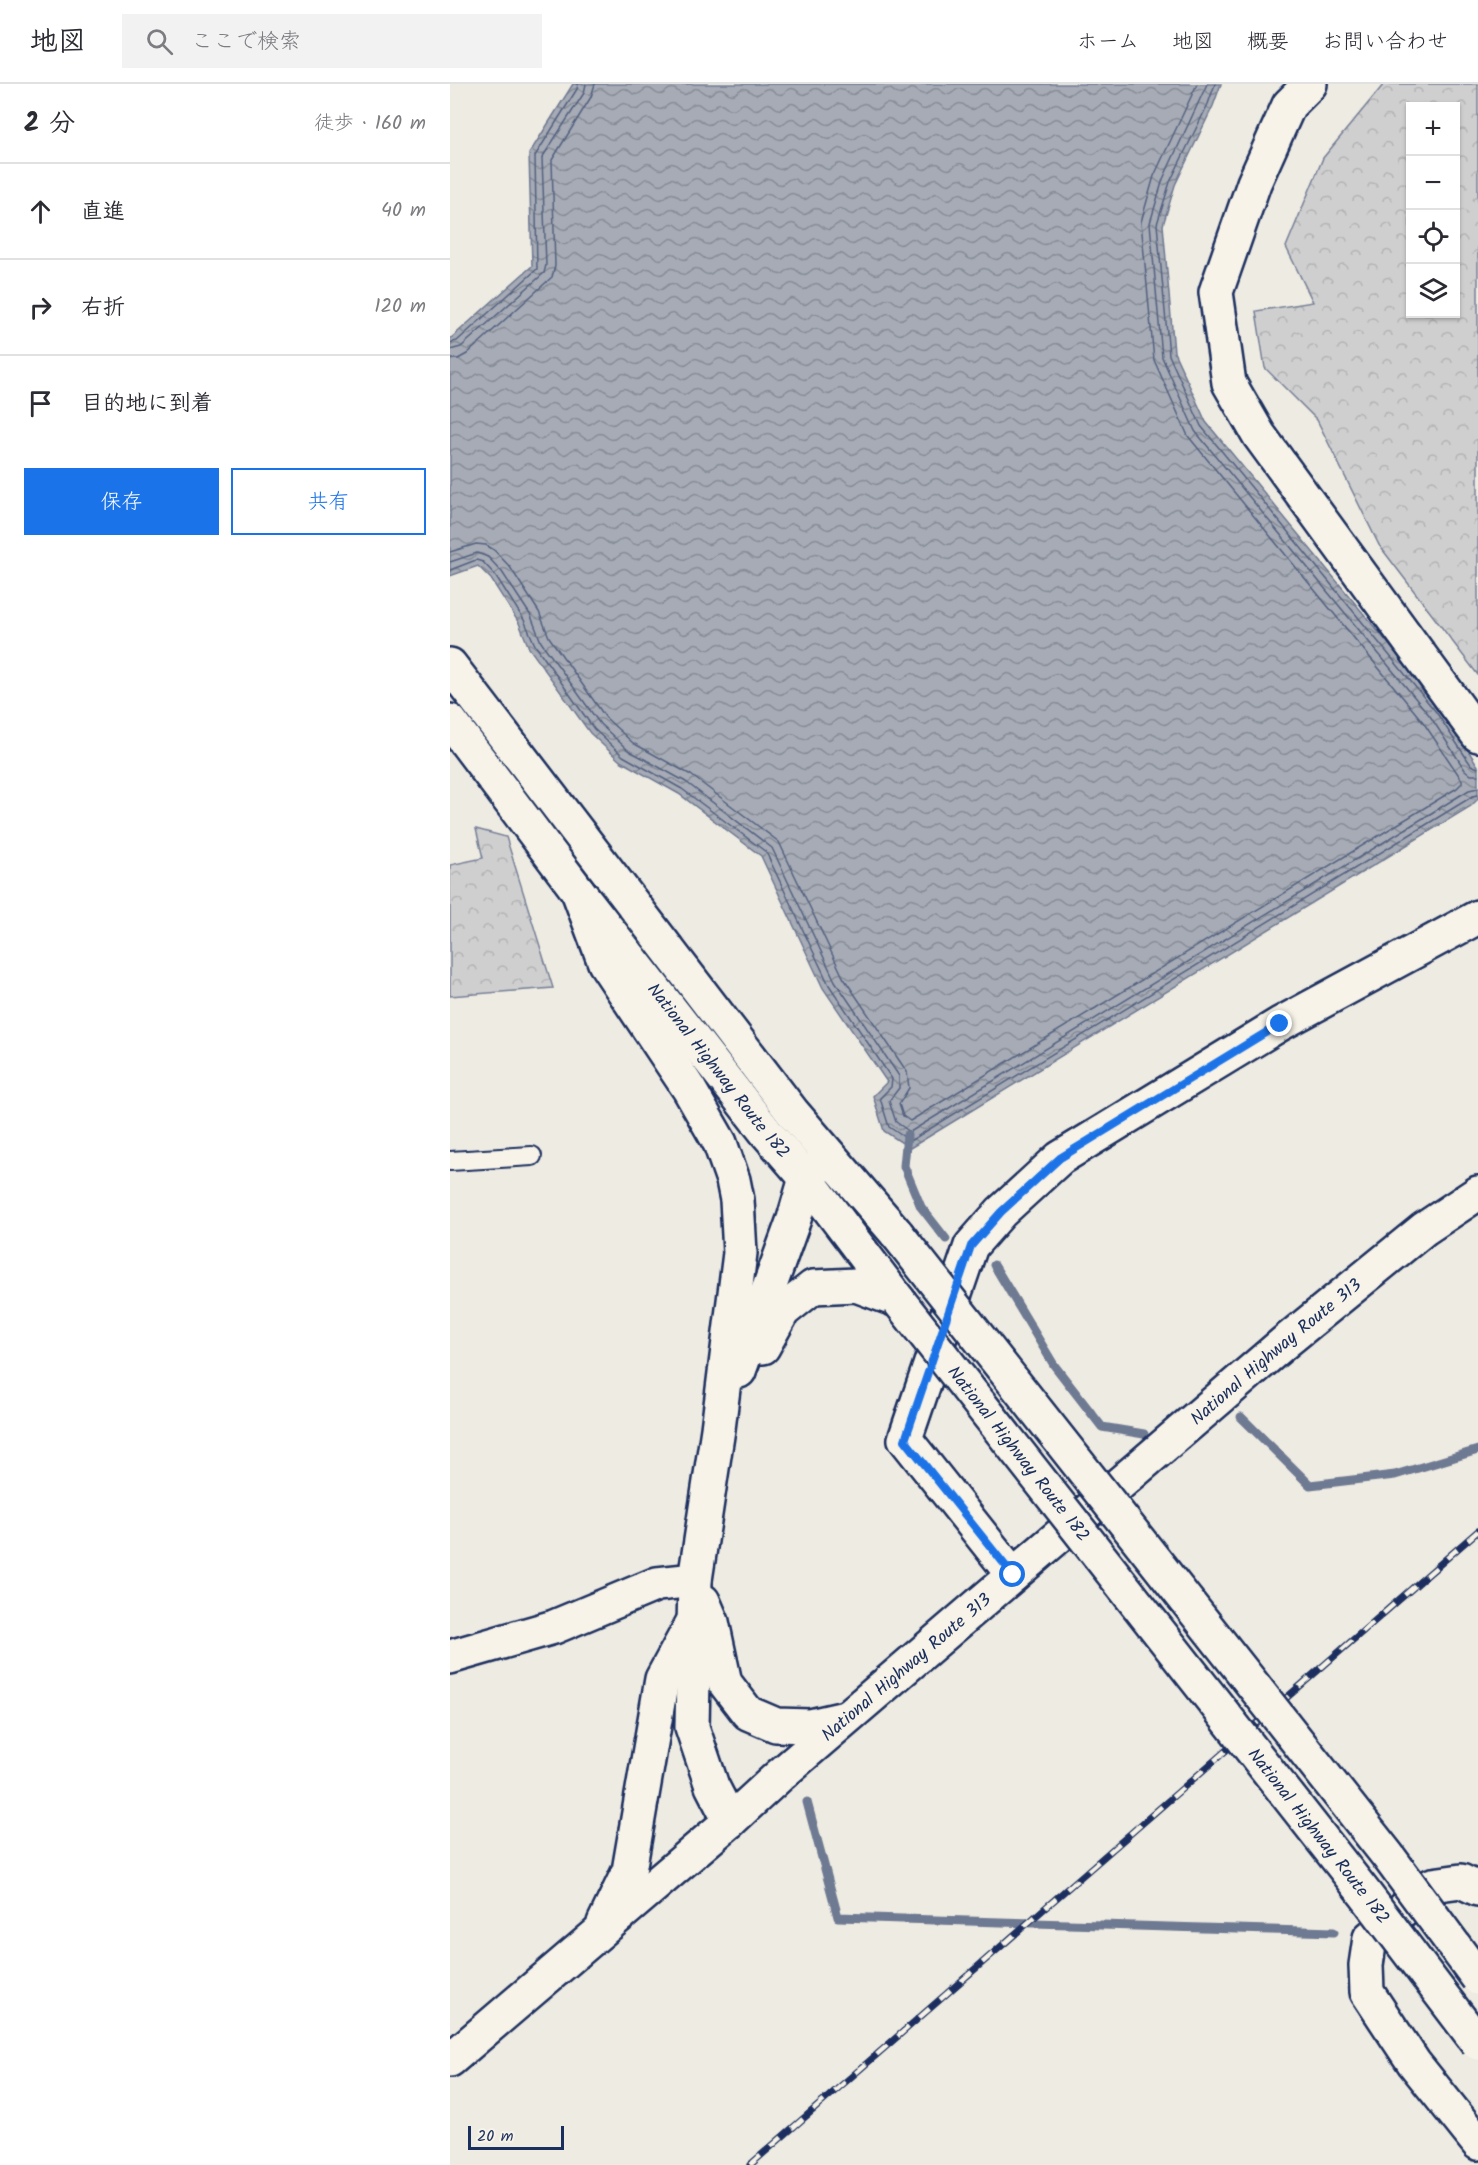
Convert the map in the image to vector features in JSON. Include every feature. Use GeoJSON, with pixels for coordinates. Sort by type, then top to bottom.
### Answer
{"type":"FeatureCollection","features":[{"type":"Feature","properties":{"kind":"main road"},"geometry":{"type":"LineString","coordinates":[[1310,84],[1289,105],[1254,183],[1216,292],[1229,383],[1259,435],[1478,735]]}},
{"type":"Feature","properties":{"kind":"main road","name":"National Highway Route 182"},"geometry":{"type":"LineString","coordinates":[[450,665],[793,1113],[897,1234],[1388,1856],[1478,1978]]}},
{"type":"Feature","properties":{"kind":"main road","name":"National Highway Route 182"},"geometry":{"type":"LineString","coordinates":[[450,721],[578,891],[766,1132],[806,1178],[899,1301],[1365,1894],[1478,2043]]}},
{"type":"Feature","properties":{"kind":"main road"},"geometry":{"type":"LineString","coordinates":[[578,891],[604,963],[705,1115],[720,1143],[733,1180],[737,1200],[740,1253],[718,1429],[695,1580],[692,1727],[712,1786],[730,1821]]}},
{"type":"Feature","properties":{"kind":"main road"},"geometry":{"type":"LineString","coordinates":[[1013,1575],[905,1440],[971,1246],[1001,1212],[1060,1158],[1280,1024],[1478,917]]}},
{"type":"Feature","properties":{"kind":"main road"},"geometry":{"type":"LineString","coordinates":[[718,1429],[794,1219],[806,1178],[832,1157]]}},
{"type":"Feature","properties":{"kind":"main road","name":"National Highway Route 313"},"geometry":{"type":"LineString","coordinates":[[450,2060],[1285,1342],[1424,1229],[1478,1193]]}},
{"type":"Feature","properties":{"kind":"main road"},"geometry":{"type":"LineString","coordinates":[[718,1429],[783,1311],[813,1287],[856,1285],[899,1301]]}},
{"type":"Feature","properties":{"kind":"main road"},"geometry":{"type":"LineString","coordinates":[[450,1657],[555,1627],[657,1584],[695,1580]]}},
{"type":"Feature","properties":{"kind":"main road"},"geometry":{"type":"LineString","coordinates":[[695,1580],[712,1622],[725,1683],[748,1713],[776,1725],[810,1726],[845,1718]]}},
{"type":"Feature","properties":{"kind":"main road"},"geometry":{"type":"LineString","coordinates":[[598,1934],[629,1871],[662,1679],[694,1620]]}},
{"type":"Feature","properties":{"kind":"main road"},"geometry":{"type":"LineString","coordinates":[[1478,1889],[1461,1881],[1432,1885],[1370,1938],[1366,1965],[1367,1992],[1414,2063],[1478,2143]]}},
{"type":"Feature","properties":{"kind":"lane"},"geometry":{"type":"LineString","coordinates":[[450,1161],[532,1156]]}},
{"type":"Feature","properties":{"kind":"green space"},"geometry":{"type":"Polygon","coordinates":[[[1384,84],[1478,84],[1478,675],[1379,545],[1317,420],[1265,368],[1256,311],[1313,302],[1286,247],[1323,158],[1384,84]]]}},
{"type":"Feature","properties":{"kind":"green space"},"geometry":{"type":"Polygon","coordinates":[[[476,829],[506,837],[553,988],[450,996],[450,865],[483,858],[476,829]]]}},
{"type":"Feature","properties":{"kind":"water"},"geometry":{"type":"Polygon","coordinates":[[[573,84],[1221,84],[1213,106],[1175,185],[1163,225],[1174,352],[1206,422],[1441,708],[1478,766],[1478,799],[1471,806],[910,1148],[884,1131],[873,1096],[887,1082],[823,988],[761,856],[679,794],[620,761],[590,733],[529,648],[519,623],[491,579],[478,566],[450,576],[450,339],[532,266],[529,154],[573,84]]]}},
{"type":"Feature","properties":{"kind":"waterway"},"geometry":{"type":"LineString","coordinates":[[907,1135],[904,1166],[921,1207],[946,1239]]}},
{"type":"Feature","properties":{"kind":"waterway"},"geometry":{"type":"LineString","coordinates":[[994,1265],[1054,1365],[1102,1427],[1144,1434]]}},
{"type":"Feature","properties":{"kind":"waterway"},"geometry":{"type":"LineString","coordinates":[[1241,1417],[1310,1485],[1395,1475],[1478,1450]]}},
{"type":"Feature","properties":{"kind":"waterway"},"geometry":{"type":"LineString","coordinates":[[807,1802],[838,1917],[1334,1932]]}},
{"type":"Feature","properties":{"kind":"railway"},"geometry":{"type":"LineString","coordinates":[[750,2165],[1478,1531]]}},
{"type":"Feature","properties":{"kind":"route"},"geometry":{"type":"LineString","coordinates":[[1013,1575],[905,1440],[971,1246],[1001,1212],[1060,1158],[1280,1024]]}}]}
